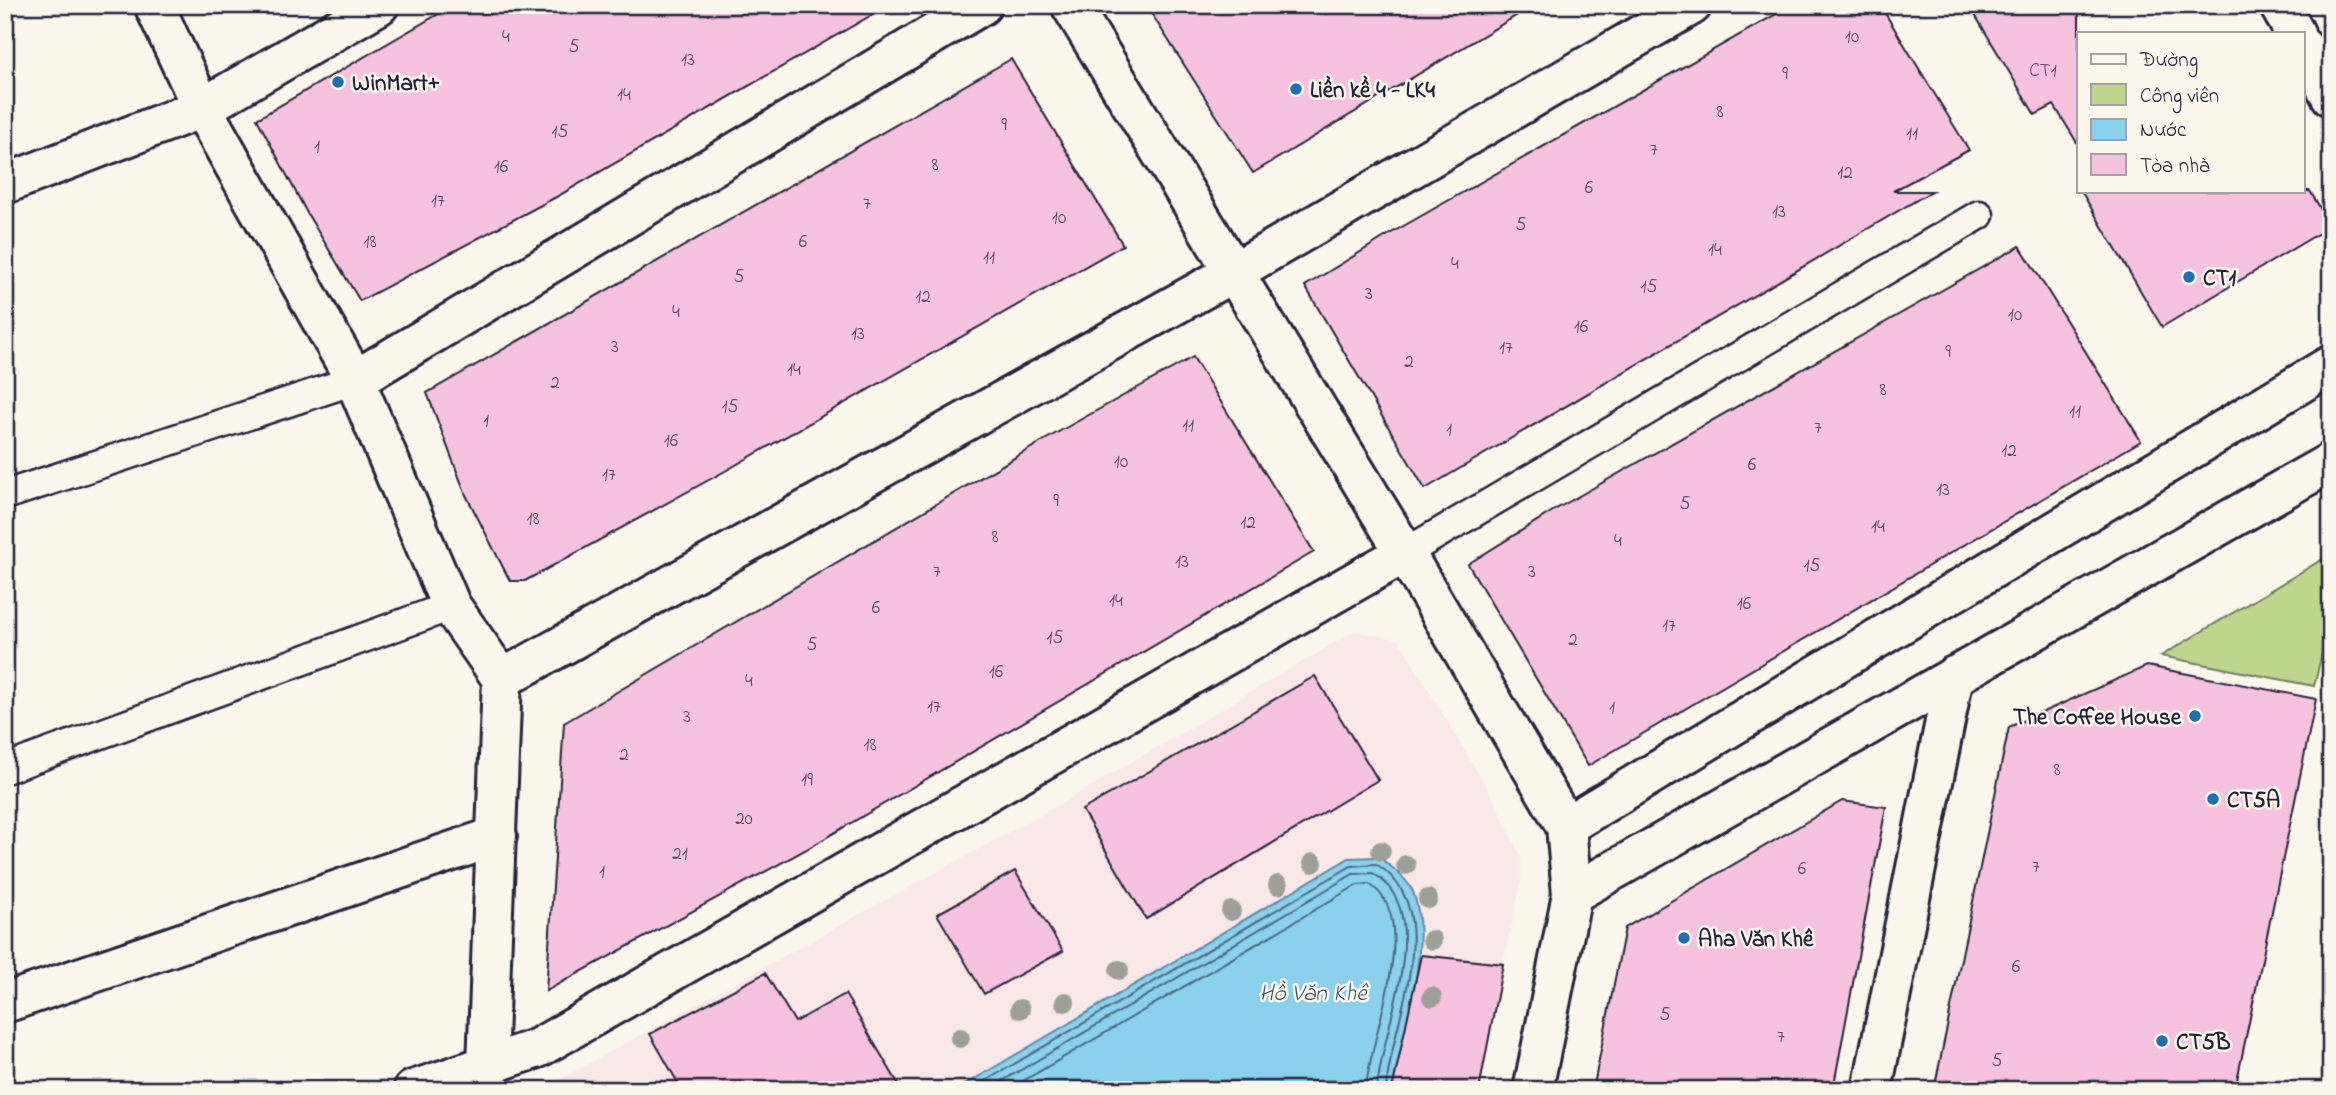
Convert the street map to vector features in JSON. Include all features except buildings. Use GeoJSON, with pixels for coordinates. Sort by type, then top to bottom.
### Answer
{"type":"FeatureCollection","features":[{"type":"Feature","properties":{"kind":"street"},"geometry":{"type":"LineString","coordinates":[[154,5],[202,108],[355,380],[451,606],[502,679],[484,1077]]}},
{"type":"Feature","properties":{"kind":"street"},"geometry":{"type":"LineString","coordinates":[[5,184],[202,108],[379,5]]}},
{"type":"Feature","properties":{"kind":"street"},"geometry":{"type":"LineString","coordinates":[[355,380],[982,5]]}},
{"type":"Feature","properties":{"kind":"street"},"geometry":{"type":"LineString","coordinates":[[1071,5],[1405,552],[1566,827],[1572,894],[1533,1090]]}},
{"type":"Feature","properties":{"kind":"street"},"geometry":{"type":"LineString","coordinates":[[502,679],[1234,272],[1692,5]]}},
{"type":"Feature","properties":{"kind":"street"},"geometry":{"type":"LineString","coordinates":[[2279,5],[2294,32]]}},
{"type":"Feature","properties":{"kind":"street"},"geometry":{"type":"LineString","coordinates":[[2304,49],[2331,96]]}},
{"type":"Feature","properties":{"kind":"street"},"geometry":{"type":"LineString","coordinates":[[1566,827],[2331,365]]}},
{"type":"Feature","properties":{"kind":"street"},"geometry":{"type":"LineString","coordinates":[[1572,894],[2331,462]]}},
{"type":"Feature","properties":{"kind":"street"},"geometry":{"type":"LineString","coordinates":[[413,1090],[484,1077],[538,1048],[1405,552]]}},
{"type":"Feature","properties":{"kind":"street"},"geometry":{"type":"LineString","coordinates":[[1872,1090],[1954,676]]}},
{"type":"Feature","properties":{"kind":"street"},"geometry":{"type":"LineString","coordinates":[[5,1003],[497,836]]}},
{"type":"Feature","properties":{"kind":"lane"},"geometry":{"type":"LineString","coordinates":[[1405,552],[1979,215]]}},
{"type":"Feature","properties":{"kind":"lane"},"geometry":{"type":"LineString","coordinates":[[5,495],[355,380]]}},
{"type":"Feature","properties":{"kind":"lane"},"geometry":{"type":"LineString","coordinates":[[5,769],[451,606]]}},
{"type":"Feature","properties":{"kind":"shaded area"},"geometry":{"type":"Polygon","coordinates":[[[1355,631],[1399,640],[1494,800],[1521,857],[1521,882],[1503,964],[1421,955],[1413,891],[1397,872],[1350,858],[956,1090],[541,1090],[1064,802],[1355,631]]]}},
{"type":"Feature","properties":{"kind":"green space"},"geometry":{"type":"Polygon","coordinates":[[[2331,554],[2331,616],[2314,686],[2161,656],[2331,554]]]}},
{"type":"Feature","properties":{"kind":"water","name":"Hồ Văn Khê"},"geometry":{"type":"Polygon","coordinates":[[[1379,857],[1403,877],[1413,892],[1420,937],[1414,990],[1392,1090],[956,1090],[1349,858],[1379,857]]]}},
{"type":"Feature","properties":{"kind":"place","name":"WinMart+"},"geometry":{"type":"Point","coordinates":[338,82]}},
{"type":"Feature","properties":{"kind":"place","name":"Liền kề 4 - LK4"},"geometry":{"type":"Point","coordinates":[1296,89]}},
{"type":"Feature","properties":{"kind":"place","name":"CT1"},"geometry":{"type":"Point","coordinates":[2189,277]}},
{"type":"Feature","properties":{"kind":"place","name":"The Coffee House"},"geometry":{"type":"Point","coordinates":[2195,716]}},
{"type":"Feature","properties":{"kind":"place","name":"CT5A"},"geometry":{"type":"Point","coordinates":[2213,799]}},
{"type":"Feature","properties":{"kind":"place","name":"Aha Văn Khê"},"geometry":{"type":"Point","coordinates":[1684,938]}},
{"type":"Feature","properties":{"kind":"place","name":"CT5B"},"geometry":{"type":"Point","coordinates":[2162,1041]}}]}
